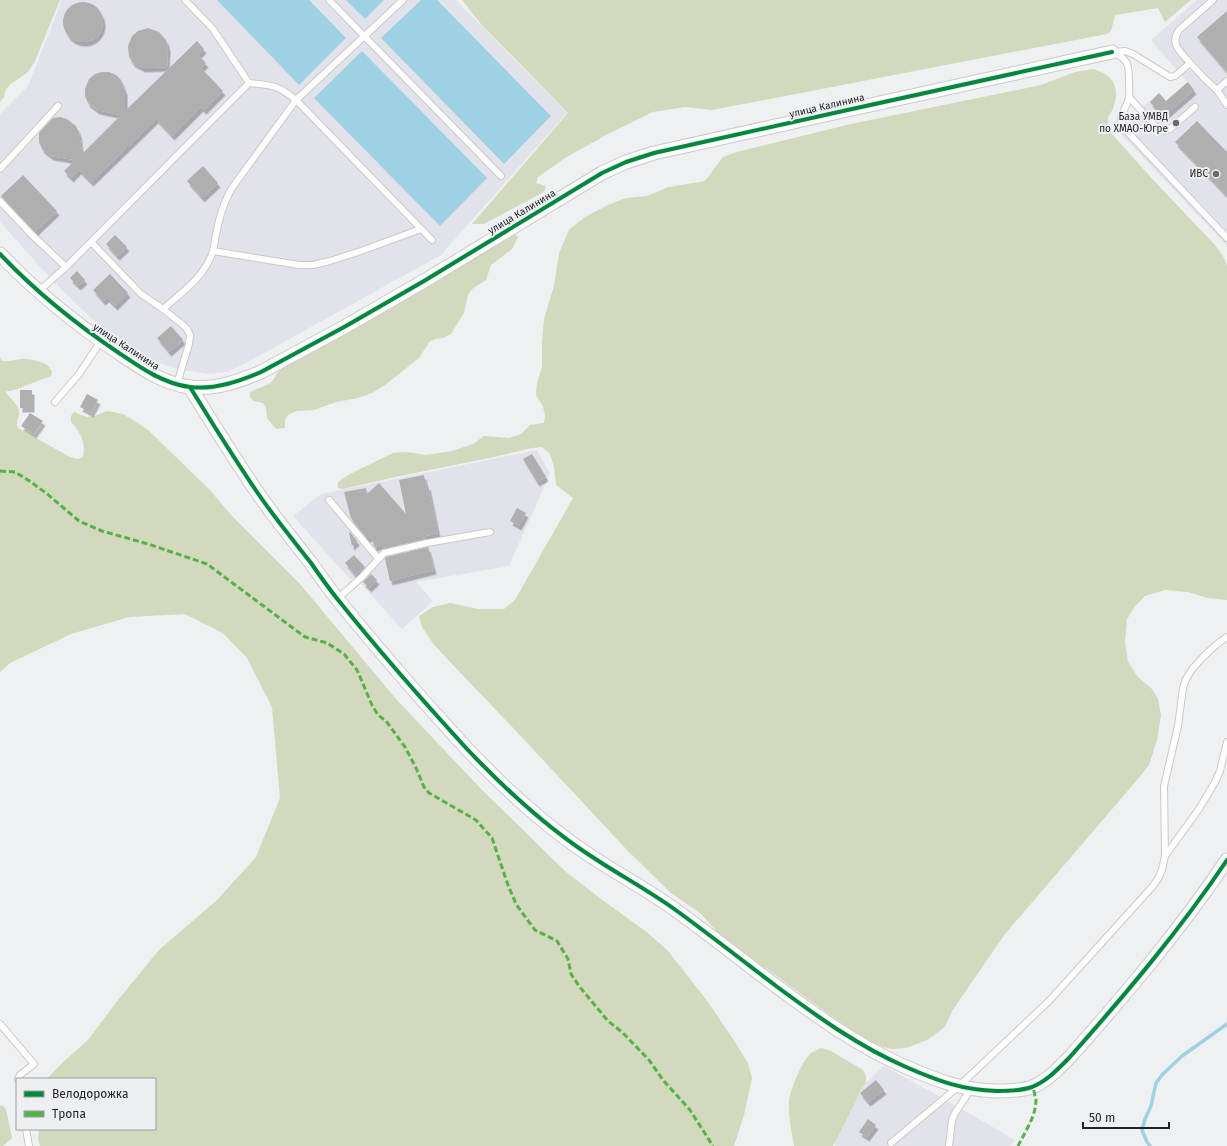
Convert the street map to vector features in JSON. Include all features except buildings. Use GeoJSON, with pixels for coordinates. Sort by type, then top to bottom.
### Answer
{"type":"FeatureCollection","features":[{"type":"Feature","properties":{"kind":"street","name":"улица Калинина"},"geometry":{"type":"LineString","coordinates":[[0,254],[39,292],[68,317],[101,341],[152,374],[177,384],[205,388],[231,383],[261,372],[352,323],[596,177],[626,162],[661,152],[1112,52]]}},
{"type":"Feature","properties":{"kind":"street"},"geometry":{"type":"LineString","coordinates":[[190,387],[257,493],[337,599],[388,661],[469,751],[508,790],[544,822],[597,860],[657,897],[846,1036],[891,1061],[937,1081],[965,1088],[1001,1091],[1033,1087],[1058,1069],[1142,974],[1227,860]]}},
{"type":"Feature","properties":{"kind":"lane"},"geometry":{"type":"LineString","coordinates":[[185,0],[213,29],[250,83]]}},
{"type":"Feature","properties":{"kind":"lane"},"geometry":{"type":"LineString","coordinates":[[329,0],[501,176]]}},
{"type":"Feature","properties":{"kind":"lane"},"geometry":{"type":"LineString","coordinates":[[162,310],[197,278],[209,262],[225,201],[232,188],[296,100],[403,0]]}},
{"type":"Feature","properties":{"kind":"lane"},"geometry":{"type":"LineString","coordinates":[[1213,0],[1179,30],[1174,39],[1175,44],[1190,63],[1217,90],[1227,105]]}},
{"type":"Feature","properties":{"kind":"lane"},"geometry":{"type":"LineString","coordinates":[[1112,52],[1125,51],[1133,54],[1170,77],[1175,76],[1190,63]]}},
{"type":"Feature","properties":{"kind":"lane"},"geometry":{"type":"LineString","coordinates":[[1112,52],[1124,59],[1128,64],[1129,97],[1121,120],[1121,125],[1227,238]]}},
{"type":"Feature","properties":{"kind":"lane"},"geometry":{"type":"LineString","coordinates":[[1217,90],[1227,81]]}},
{"type":"Feature","properties":{"kind":"lane"},"geometry":{"type":"LineString","coordinates":[[250,83],[272,85],[284,90],[296,100],[432,240]]}},
{"type":"Feature","properties":{"kind":"lane"},"geometry":{"type":"LineString","coordinates":[[39,292],[66,267],[250,83]]}},
{"type":"Feature","properties":{"kind":"lane"},"geometry":{"type":"LineString","coordinates":[[1129,97],[1156,127],[1164,131],[1170,129],[1195,107]]}},
{"type":"Feature","properties":{"kind":"lane"},"geometry":{"type":"LineString","coordinates":[[0,168],[58,106]]}},
{"type":"Feature","properties":{"kind":"lane"},"geometry":{"type":"LineString","coordinates":[[0,201],[31,234],[66,267]]}},
{"type":"Feature","properties":{"kind":"lane"},"geometry":{"type":"LineString","coordinates":[[213,251],[299,265],[313,265],[361,251],[421,229]]}},
{"type":"Feature","properties":{"kind":"lane"},"geometry":{"type":"LineString","coordinates":[[91,242],[141,294],[187,329],[190,335],[189,344],[177,384]]}},
{"type":"Feature","properties":{"kind":"lane"},"geometry":{"type":"LineString","coordinates":[[55,402],[79,374],[101,341]]}},
{"type":"Feature","properties":{"kind":"lane"},"geometry":{"type":"LineString","coordinates":[[329,500],[378,558]]}},
{"type":"Feature","properties":{"kind":"lane"},"geometry":{"type":"LineString","coordinates":[[337,599],[362,577],[384,553],[427,543],[490,532]]}},
{"type":"Feature","properties":{"kind":"lane"},"geometry":{"type":"LineString","coordinates":[[891,1143],[965,1088],[1049,1001],[1153,886],[1162,870],[1165,856],[1164,786],[1178,726],[1183,688],[1186,679],[1193,668],[1217,644],[1227,637]]}},
{"type":"Feature","properties":{"kind":"lane"},"geometry":{"type":"LineString","coordinates":[[1165,856],[1199,809],[1215,782],[1220,771],[1227,742]]}},
{"type":"Feature","properties":{"kind":"lane"},"geometry":{"type":"LineString","coordinates":[[0,1024],[34,1064],[20,1075],[18,1078]]}},
{"type":"Feature","properties":{"kind":"lane"},"geometry":{"type":"LineString","coordinates":[[949,1146],[952,1120],[965,1088]]}},
{"type":"Feature","properties":{"kind":"lane"},"geometry":{"type":"LineString","coordinates":[[26,1130],[28,1146]]}},
{"type":"Feature","properties":{"kind":"shaded area"},"geometry":{"type":"Polygon","coordinates":[[[62,0],[456,0],[567,113],[441,255],[248,362],[227,372],[208,374],[181,370],[162,364],[116,339],[93,320],[52,280],[0,222],[0,114],[28,86],[62,0]]]}},
{"type":"Feature","properties":{"kind":"shaded area","name":"База УМВД по ХМАО-Югре"},"geometry":{"type":"Polygon","coordinates":[[[1197,0],[1227,0],[1227,246],[1117,130],[1159,93],[1166,101],[1187,82],[1151,40],[1197,0]]]}},
{"type":"Feature","properties":{"kind":"shaded area"},"geometry":{"type":"Polygon","coordinates":[[[537,450],[550,473],[509,566],[416,582],[433,601],[402,629],[355,577],[351,580],[293,516],[321,494],[537,450]]]}},
{"type":"Feature","properties":{"kind":"shaded area"},"geometry":{"type":"Polygon","coordinates":[[[884,1066],[1015,1140],[1010,1146],[835,1146],[836,1135],[861,1087],[884,1066]]]}},
{"type":"Feature","properties":{"kind":"green space"},"geometry":{"type":"Polygon","coordinates":[[[0,0],[60,0],[35,61],[28,72],[6,89],[4,97],[0,102],[0,0]]]}},
{"type":"Feature","properties":{"kind":"green space"},"geometry":{"type":"Polygon","coordinates":[[[462,0],[1191,0],[1165,22],[1158,8],[1115,15],[1111,31],[1107,34],[712,110],[685,107],[653,112],[608,134],[565,158],[538,177],[536,183],[546,186],[544,192],[484,224],[472,224],[568,113],[481,24],[462,0]]]}},
{"type":"Feature","properties":{"kind":"green space"},"geometry":{"type":"Polygon","coordinates":[[[1093,69],[1107,75],[1113,81],[1115,86],[1115,102],[1108,117],[1108,126],[1111,133],[1215,245],[1223,256],[1227,265],[1227,600],[1208,598],[1188,592],[1165,590],[1145,596],[1136,605],[1127,619],[1125,642],[1128,662],[1138,677],[1152,689],[1158,699],[1161,715],[1157,740],[1149,765],[1005,934],[952,1011],[945,1027],[927,1040],[906,1048],[892,1049],[869,1042],[823,1010],[719,934],[700,913],[671,893],[627,850],[435,646],[422,627],[419,616],[433,607],[450,603],[478,609],[504,609],[515,600],[573,498],[556,485],[554,467],[550,454],[542,447],[532,448],[343,489],[338,488],[338,482],[350,474],[393,453],[406,452],[426,455],[452,451],[473,444],[484,436],[509,438],[521,434],[530,425],[544,423],[545,416],[543,406],[536,395],[537,383],[542,367],[544,319],[554,286],[559,253],[569,230],[585,217],[608,205],[626,198],[647,196],[669,187],[705,181],[723,157],[737,152],[851,124],[1041,85],[1075,72],[1093,69]]]}},
{"type":"Feature","properties":{"kind":"green space"},"geometry":{"type":"Polygon","coordinates":[[[516,235],[518,237],[512,249],[491,265],[486,280],[472,289],[468,295],[464,313],[451,334],[443,338],[430,341],[419,358],[385,385],[372,393],[358,398],[336,402],[314,410],[297,411],[289,414],[285,420],[285,428],[276,429],[267,418],[266,408],[263,403],[253,401],[250,397],[250,392],[269,384],[286,364],[373,318],[511,236],[516,235]]]}},
{"type":"Feature","properties":{"kind":"green space"},"geometry":{"type":"Polygon","coordinates":[[[0,358],[2,361],[24,359],[43,363],[52,371],[51,376],[5,392],[19,409],[17,424],[18,428],[70,457],[78,459],[83,457],[84,452],[82,438],[78,430],[71,422],[71,416],[74,412],[87,417],[95,416],[107,411],[123,414],[147,429],[209,489],[231,515],[300,584],[396,699],[482,790],[565,871],[648,933],[668,951],[708,1002],[748,1063],[752,1078],[744,1115],[734,1146],[40,1146],[38,1138],[39,1130],[156,1130],[156,1078],[48,1078],[88,1040],[118,1000],[159,950],[217,900],[256,857],[280,798],[272,707],[247,658],[223,633],[185,614],[129,617],[71,634],[10,663],[0,672],[0,358]]]}},
{"type":"Feature","properties":{"kind":"green space"},"geometry":{"type":"Polygon","coordinates":[[[821,1048],[831,1051],[863,1070],[866,1081],[833,1146],[794,1146],[789,1113],[791,1091],[800,1069],[807,1057],[811,1053],[821,1048]]]}},
{"type":"Feature","properties":{"kind":"green space"},"geometry":{"type":"Polygon","coordinates":[[[2,1105],[6,1109],[12,1138],[3,1146],[0,1146],[0,1106],[2,1105]]]}},
{"type":"Feature","properties":{"kind":"water"},"geometry":{"type":"Polygon","coordinates":[[[217,0],[309,0],[346,38],[299,85],[217,0]]]}},
{"type":"Feature","properties":{"kind":"water"},"geometry":{"type":"Polygon","coordinates":[[[346,0],[384,0],[365,19],[346,0]]]}},
{"type":"Feature","properties":{"kind":"water"},"geometry":{"type":"Polygon","coordinates":[[[421,0],[437,0],[551,116],[504,164],[381,38],[421,0]]]}},
{"type":"Feature","properties":{"kind":"water"},"geometry":{"type":"Polygon","coordinates":[[[362,51],[487,178],[440,226],[314,98],[362,51]]]}},
{"type":"Feature","properties":{"kind":"waterway"},"geometry":{"type":"LineString","coordinates":[[1150,1146],[1142,1130],[1151,1106],[1156,1083],[1162,1075],[1182,1056],[1227,1024]]}},
{"type":"Feature","properties":{"kind":"marked path"},"geometry":{"type":"LineString","coordinates":[[0,471],[15,472],[28,480],[79,521],[102,531],[148,544],[207,564],[305,637],[327,643],[344,654],[357,670],[372,705],[378,715],[386,721],[405,747],[424,787],[429,793],[476,820],[492,838],[516,904],[526,918],[535,930],[557,941],[568,959],[571,974],[579,986],[608,1021],[623,1033],[649,1060],[663,1080],[690,1110],[713,1146]]}},
{"type":"Feature","properties":{"kind":"marked path"},"geometry":{"type":"LineString","coordinates":[[1018,1146],[1030,1124],[1036,1106],[1033,1087]]}},
{"type":"Feature","properties":{"kind":"cycle path"},"geometry":{"type":"LineString","coordinates":[[0,254],[42,294],[72,319],[144,370],[171,383],[180,385],[199,388],[218,386],[245,379],[261,372],[346,326],[424,281],[602,173],[626,162],[654,153],[1112,52]]}},
{"type":"Feature","properties":{"kind":"cycle path"},"geometry":{"type":"LineString","coordinates":[[190,387],[257,492],[332,592],[418,695],[467,749],[497,779],[529,809],[562,836],[667,904],[807,1009],[871,1050],[888,1059],[929,1077],[950,1084],[973,1089],[1001,1091],[1019,1090],[1032,1087],[1043,1081],[1069,1058],[1131,986],[1171,937],[1227,860]]}},
{"type":"Feature","properties":{"kind":"place","name":"База УМВД по ХМАО-Югре"},"geometry":{"type":"Point","coordinates":[1176,123]}},
{"type":"Feature","properties":{"kind":"place","name":"ИВС"},"geometry":{"type":"Point","coordinates":[1216,174]}}]}
